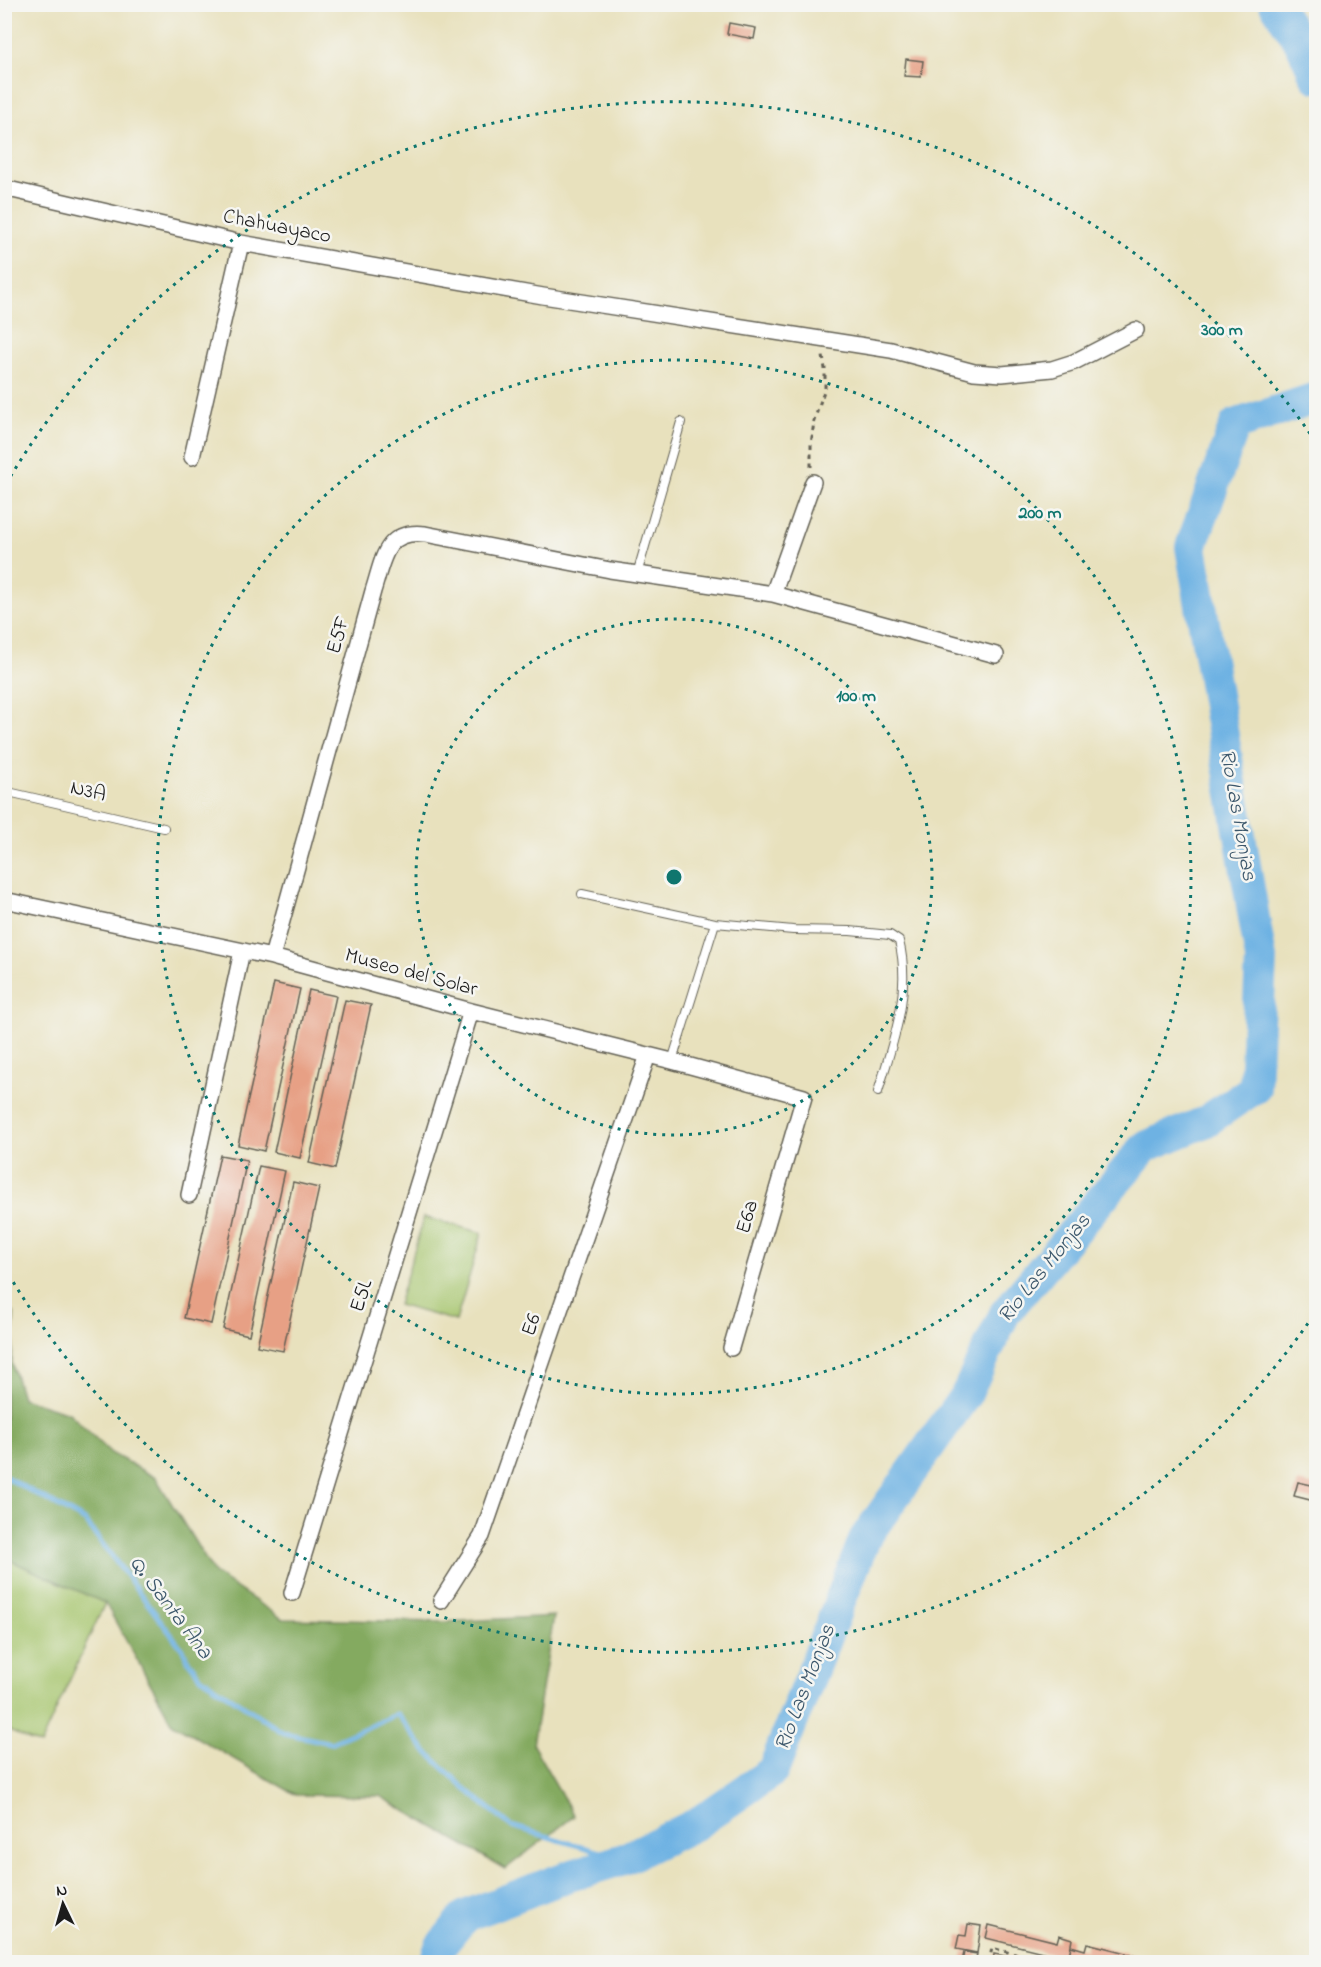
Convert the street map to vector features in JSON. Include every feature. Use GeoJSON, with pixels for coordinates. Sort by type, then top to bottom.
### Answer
{"type":"FeatureCollection","features":[{"type":"Feature","properties":{"kind":"street","name":"Chahuayaco"},"geometry":{"type":"LineString","coordinates":[[4,188],[241,243],[543,297],[891,350],[974,372],[1002,374],[1052,369],[1074,362],[1136,330]]}},
{"type":"Feature","properties":{"kind":"street"},"geometry":{"type":"LineString","coordinates":[[192,457],[241,243]]}},
{"type":"Feature","properties":{"kind":"street"},"geometry":{"type":"LineString","coordinates":[[773,594],[813,482]]}},
{"type":"Feature","properties":{"kind":"street","name":"E5F"},"geometry":{"type":"LineString","coordinates":[[272,957],[383,556],[388,547],[404,535],[415,533],[610,570],[773,594],[996,655]]}},
{"type":"Feature","properties":{"kind":"street","name":"Museo del Solar"},"geometry":{"type":"LineString","coordinates":[[4,900],[272,957],[804,1097]]}},
{"type":"Feature","properties":{"kind":"street"},"geometry":{"type":"LineString","coordinates":[[189,1195],[242,951]]}},
{"type":"Feature","properties":{"kind":"street","name":"E5L"},"geometry":{"type":"LineString","coordinates":[[292,1593],[471,1011]]}},
{"type":"Feature","properties":{"kind":"street","name":"E6"},"geometry":{"type":"LineString","coordinates":[[441,1600],[482,1536],[648,1055]]}},
{"type":"Feature","properties":{"kind":"street","name":"E6a"},"geometry":{"type":"LineString","coordinates":[[732,1348],[804,1097]]}},
{"type":"Feature","properties":{"kind":"lane"},"geometry":{"type":"LineString","coordinates":[[637,574],[681,422]]}},
{"type":"Feature","properties":{"kind":"lane","name":"N3A"},"geometry":{"type":"LineString","coordinates":[[4,791],[164,828]]}},
{"type":"Feature","properties":{"kind":"lane"},"geometry":{"type":"LineString","coordinates":[[582,894],[715,923],[793,930],[850,931],[890,936],[899,941],[904,982],[901,1016],[878,1092]]}},
{"type":"Feature","properties":{"kind":"lane"},"geometry":{"type":"LineString","coordinates":[[672,1061],[715,923]]}},
{"type":"Feature","properties":{"kind":"path"},"geometry":{"type":"LineString","coordinates":[[810,338],[823,354],[825,369],[825,388],[814,421],[811,445],[810,462],[813,482]]}},
{"type":"Feature","properties":{"kind":"path"},"geometry":{"type":"LineString","coordinates":[[989,1962],[992,1948],[1045,1962]]}},
{"type":"Feature","properties":{"kind":"green space"},"geometry":{"type":"Polygon","coordinates":[[[424,1217],[482,1233],[456,1321],[398,1305],[424,1217]]]}},
{"type":"Feature","properties":{"kind":"green space"},"geometry":{"type":"Polygon","coordinates":[[[5,1307],[14,1313],[12,1364],[22,1398],[69,1413],[111,1453],[156,1478],[214,1573],[283,1619],[444,1622],[554,1616],[533,1745],[574,1816],[505,1869],[380,1796],[296,1795],[173,1724],[105,1603],[5,1558],[5,1307]]]}},
{"type":"Feature","properties":{"kind":"green space"},"geometry":{"type":"Polygon","coordinates":[[[5,1558],[105,1603],[40,1745],[5,1729],[5,1558]]]}},
{"type":"Feature","properties":{"kind":"building"},"geometry":{"type":"Polygon","coordinates":[[[729,23],[756,28],[754,39],[727,34],[729,23]]]}},
{"type":"Feature","properties":{"kind":"building"},"geometry":{"type":"Polygon","coordinates":[[[906,59],[923,61],[921,77],[904,76],[906,59]]]}},
{"type":"Feature","properties":{"kind":"building"},"geometry":{"type":"Polygon","coordinates":[[[274,983],[300,989],[264,1151],[238,1145],[274,983]]]}},
{"type":"Feature","properties":{"kind":"building"},"geometry":{"type":"Polygon","coordinates":[[[309,990],[336,996],[300,1158],[274,1152],[309,990]]]}},
{"type":"Feature","properties":{"kind":"building"},"geometry":{"type":"Polygon","coordinates":[[[345,1000],[371,1005],[335,1169],[309,1163],[345,1000]]]}},
{"type":"Feature","properties":{"kind":"building"},"geometry":{"type":"Polygon","coordinates":[[[220,1155],[247,1160],[211,1324],[184,1318],[220,1155]]]}},
{"type":"Feature","properties":{"kind":"building"},"geometry":{"type":"Polygon","coordinates":[[[259,1166],[285,1171],[249,1335],[223,1329],[259,1166]]]}},
{"type":"Feature","properties":{"kind":"building"},"geometry":{"type":"Polygon","coordinates":[[[293,1182],[319,1188],[283,1351],[257,1346],[293,1182]]]}},
{"type":"Feature","properties":{"kind":"building"},"geometry":{"type":"Polygon","coordinates":[[[1298,1482],[1316,1486],[1314,1501],[1294,1496],[1298,1482]]]}},
{"type":"Feature","properties":{"kind":"building"},"geometry":{"type":"Polygon","coordinates":[[[968,1924],[981,1926],[977,1953],[956,1949],[959,1935],[966,1936],[968,1924]]]}},
{"type":"Feature","properties":{"kind":"building"},"geometry":{"type":"Polygon","coordinates":[[[989,1925],[1057,1942],[1059,1935],[1072,1939],[1069,1956],[1071,1946],[1085,1950],[1087,1943],[1126,1953],[1124,1962],[1083,1962],[986,1938],[989,1925]]]}},
{"type":"Feature","properties":{"kind":"building"},"geometry":{"type":"Polygon","coordinates":[[[964,1952],[977,1954],[975,1962],[962,1962],[964,1952]]]}},
{"type":"Feature","properties":{"kind":"building"},"geometry":{"type":"Polygon","coordinates":[[[994,1954],[1016,1958],[1015,1962],[993,1962],[994,1954]]]}},
{"type":"Feature","properties":{"kind":"building"},"geometry":{"type":"Polygon","coordinates":[[[1128,1954],[1154,1960],[1153,1962],[1125,1962],[1128,1954]]]}},
{"type":"Feature","properties":{"kind":"waterway"},"geometry":{"type":"LineString","coordinates":[[1275,4],[1301,44],[1316,77]]}},
{"type":"Feature","properties":{"kind":"waterway","name":"Rio Las Monjas"},"geometry":{"type":"LineString","coordinates":[[435,1962],[440,1947],[465,1916],[569,1876],[624,1859],[696,1824],[773,1771],[865,1538],[967,1393],[1005,1313],[1145,1147],[1205,1122],[1255,1088],[1261,959],[1191,547],[1235,425],[1316,398]]}},
{"type":"Feature","properties":{"kind":"waterway","name":"Q. Santa Ana"},"geometry":{"type":"LineString","coordinates":[[4,1476],[85,1521],[201,1677],[284,1733],[331,1743],[397,1714],[425,1750],[462,1786],[511,1826],[624,1859]]}}]}
